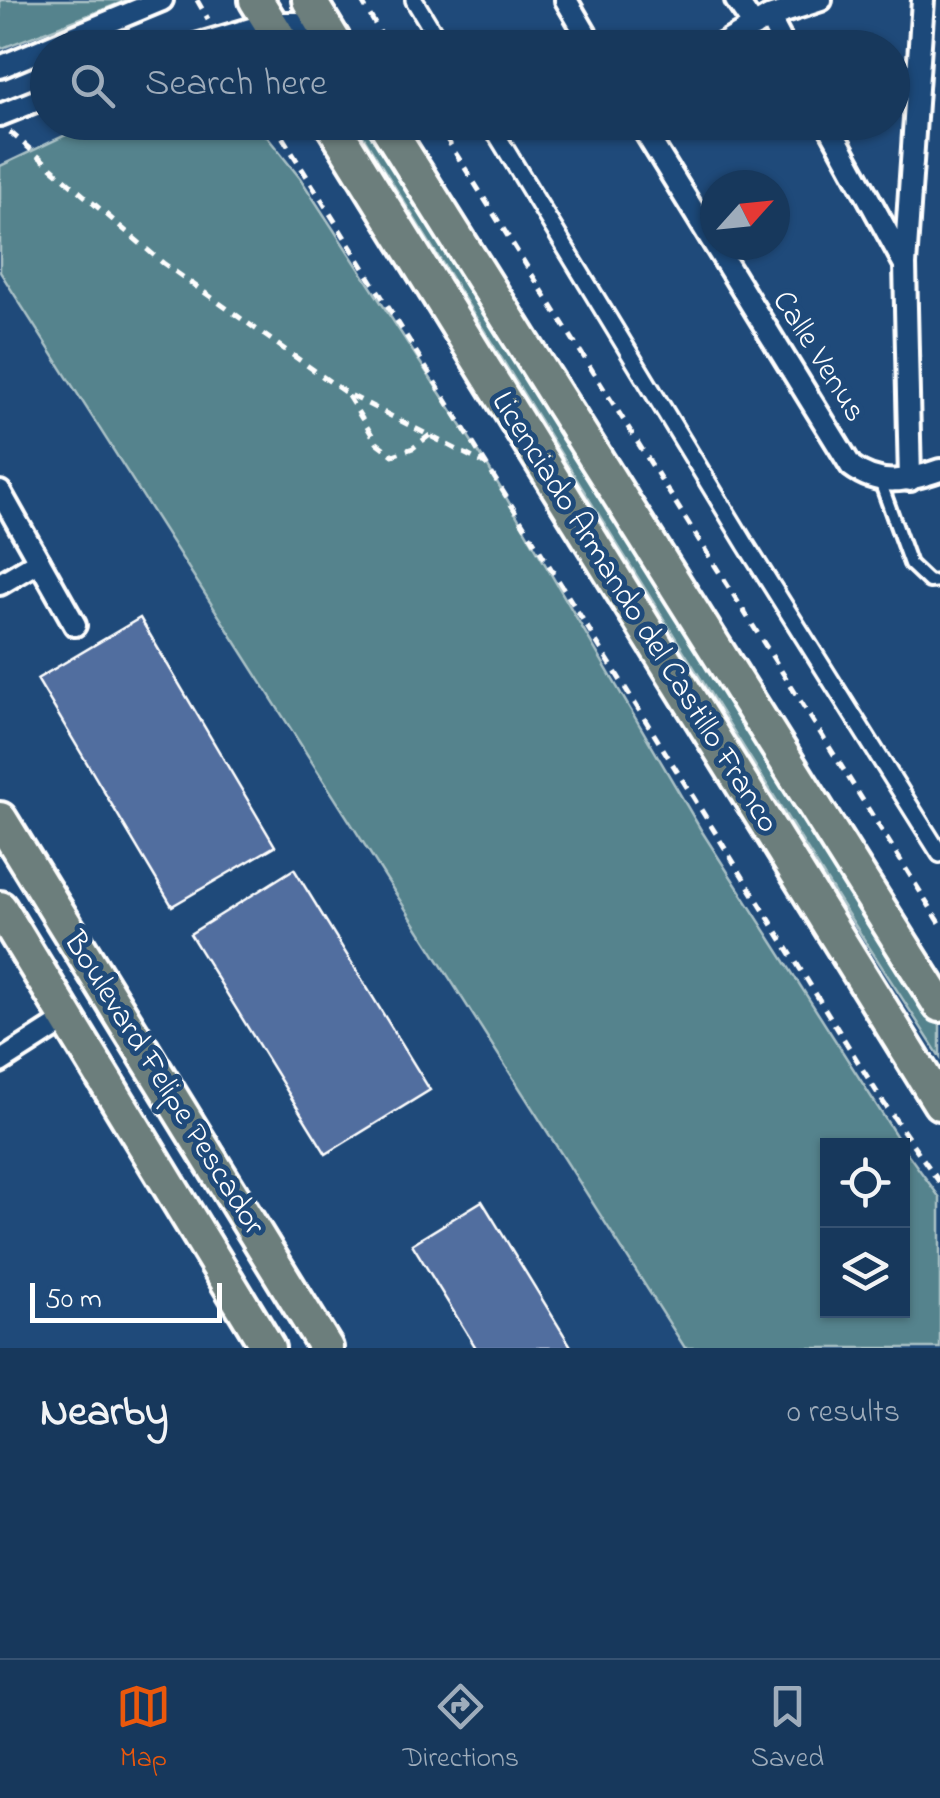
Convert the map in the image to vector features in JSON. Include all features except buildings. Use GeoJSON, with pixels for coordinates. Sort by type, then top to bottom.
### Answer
{"type":"FeatureCollection","features":[{"type":"Feature","properties":{"kind":"main road","name":"Licenciado Armando del Castillo Franco"},"geometry":{"type":"LineString","coordinates":[[342,140],[940,1102]]}},
{"type":"Feature","properties":{"kind":"main road","name":"Licenciado Armando del Castillo Franco"},"geometry":{"type":"LineString","coordinates":[[395,140],[940,1005]]}},
{"type":"Feature","properties":{"kind":"main road","name":"Boulevard Felipe Pescador"},"geometry":{"type":"LineString","coordinates":[[0,820],[326,1348]]}},
{"type":"Feature","properties":{"kind":"main road","name":"Boulevard Felipe Pescador"},"geometry":{"type":"LineString","coordinates":[[0,908],[268,1348]]}},
{"type":"Feature","properties":{"kind":"main road"},"geometry":{"type":"LineString","coordinates":[[68,1019],[93,1010],[124,1019]]}},
{"type":"Feature","properties":{"kind":"street"},"geometry":{"type":"LineString","coordinates":[[88,30],[162,0]]}},
{"type":"Feature","properties":{"kind":"street"},"geometry":{"type":"LineString","coordinates":[[414,0],[432,30]]}},
{"type":"Feature","properties":{"kind":"street"},"geometry":{"type":"LineString","coordinates":[[566,0],[584,30]]}},
{"type":"Feature","properties":{"kind":"street"},"geometry":{"type":"LineString","coordinates":[[736,0],[769,30]]}},
{"type":"Feature","properties":{"kind":"street"},"geometry":{"type":"LineString","coordinates":[[747,30],[821,0]]}},
{"type":"Feature","properties":{"kind":"street"},"geometry":{"type":"LineString","coordinates":[[910,480],[905,265],[923,0]]}},
{"type":"Feature","properties":{"kind":"street"},"geometry":{"type":"LineString","coordinates":[[271,24],[324,23]]}},
{"type":"Feature","properties":{"kind":"street"},"geometry":{"type":"LineString","coordinates":[[0,66],[30,54]]}},
{"type":"Feature","properties":{"kind":"street"},"geometry":{"type":"LineString","coordinates":[[0,115],[30,103]]}},
{"type":"Feature","properties":{"kind":"street"},"geometry":{"type":"LineString","coordinates":[[500,140],[940,854]]}},
{"type":"Feature","properties":{"kind":"street","name":"Calle Venus"},"geometry":{"type":"LineString","coordinates":[[650,140],[840,450],[865,476],[880,481]]}},
{"type":"Feature","properties":{"kind":"street"},"geometry":{"type":"LineString","coordinates":[[837,140],[905,265]]}},
{"type":"Feature","properties":{"kind":"street"},"geometry":{"type":"LineString","coordinates":[[880,481],[910,480],[940,470]]}},
{"type":"Feature","properties":{"kind":"street"},"geometry":{"type":"LineString","coordinates":[[0,492],[75,625]]}},
{"type":"Feature","properties":{"kind":"street"},"geometry":{"type":"LineString","coordinates":[[0,584],[39,561]]}},
{"type":"Feature","properties":{"kind":"street"},"geometry":{"type":"LineString","coordinates":[[0,1062],[68,1019]]}},
{"type":"Feature","properties":{"kind":"lane"},"geometry":{"type":"LineString","coordinates":[[880,481],[910,564],[929,582],[940,582]]}},
{"type":"Feature","properties":{"kind":"path"},"geometry":{"type":"LineString","coordinates":[[361,0],[378,30]]}},
{"type":"Feature","properties":{"kind":"path"},"geometry":{"type":"LineString","coordinates":[[0,124],[163,263],[346,393],[487,465]]}},
{"type":"Feature","properties":{"kind":"path"},"geometry":{"type":"LineString","coordinates":[[284,140],[883,1102],[940,1183]]}},
{"type":"Feature","properties":{"kind":"path"},"geometry":{"type":"LineString","coordinates":[[447,140],[940,923]]}},
{"type":"Feature","properties":{"kind":"path"},"geometry":{"type":"LineString","coordinates":[[346,393],[376,443],[394,455],[430,436]]}},
{"type":"Feature","properties":{"kind":"green space"},"geometry":{"type":"Polygon","coordinates":[[[0,0],[128,0],[50,30],[30,30],[30,38],[0,49],[0,0]]]}},
{"type":"Feature","properties":{"kind":"green space"},"geometry":{"type":"Polygon","coordinates":[[[55,140],[270,140],[300,178],[487,465],[701,830],[898,1138],[820,1138],[820,1318],[910,1318],[910,1157],[940,1198],[940,1348],[685,1348],[0,272],[0,166],[55,140]]]}},
{"type":"Feature","properties":{"kind":"green space"},"geometry":{"type":"Polygon","coordinates":[[[366,140],[383,140],[940,1026],[940,1057],[366,140]]]}}]}
